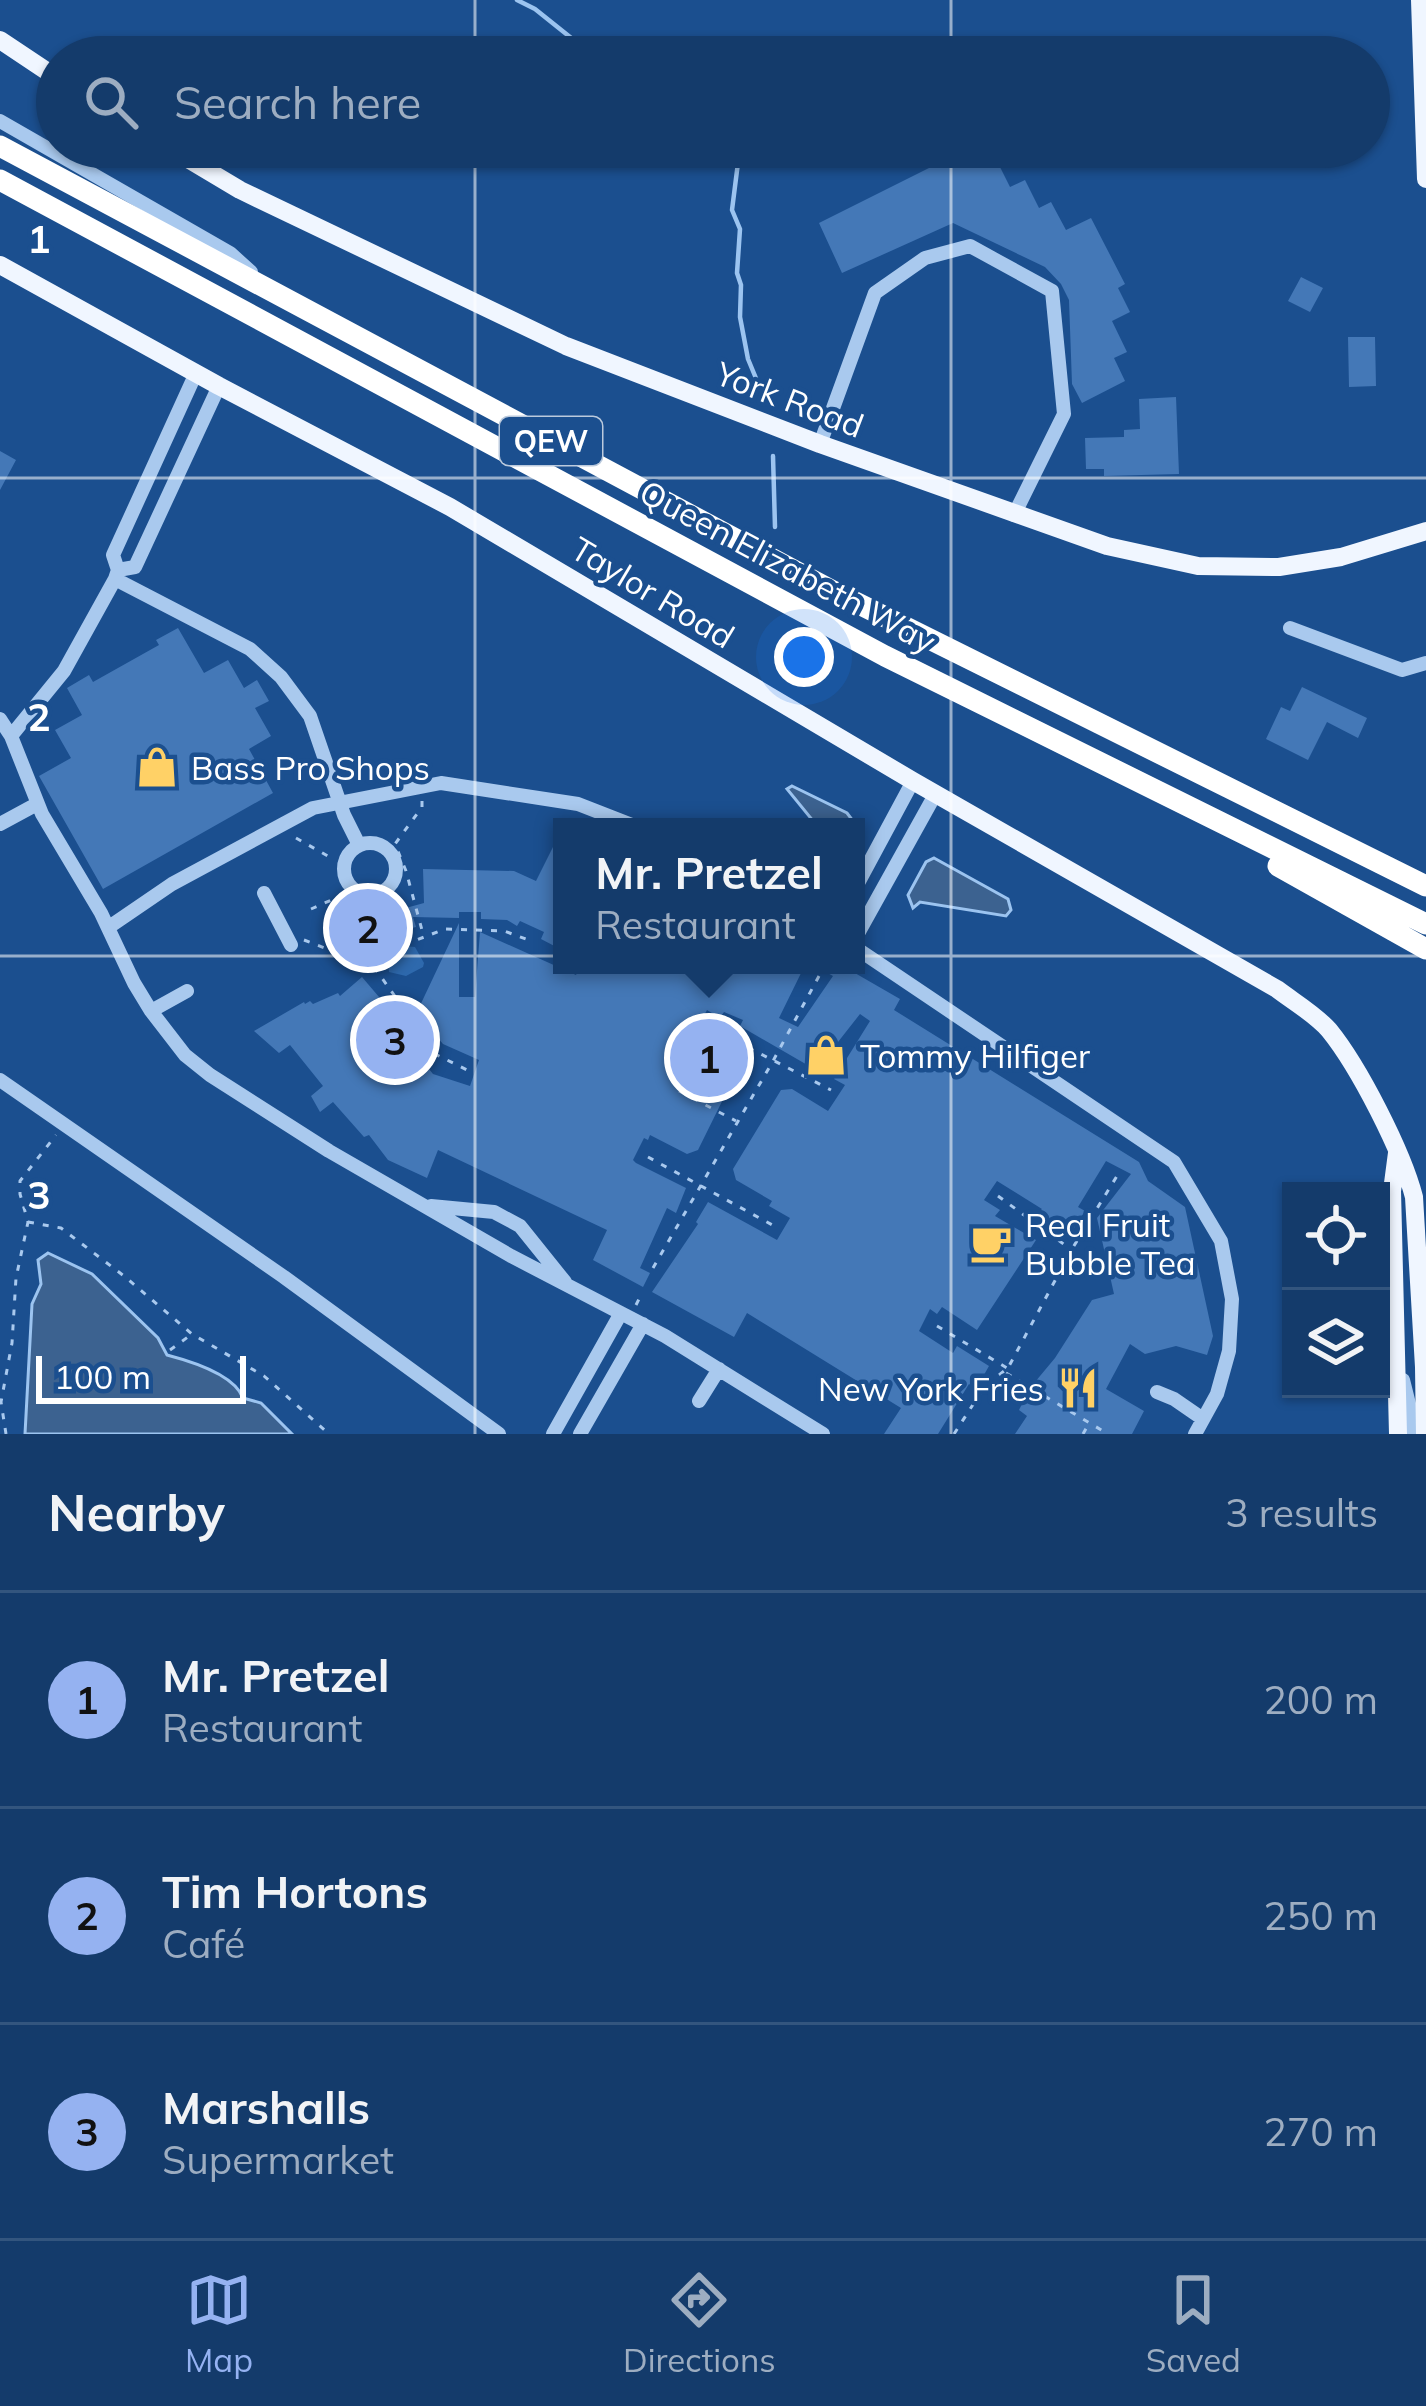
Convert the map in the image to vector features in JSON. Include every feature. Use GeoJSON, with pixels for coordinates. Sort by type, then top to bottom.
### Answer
{"type":"FeatureCollection","features":[{"type":"Feature","properties":{"kind":"highway","name":"Queen Elizabeth Way"},"geometry":{"type":"LineString","coordinates":[[0,146],[36,165]]}},
{"type":"Feature","properties":{"kind":"highway","name":"Queen Elizabeth Way"},"geometry":{"type":"LineString","coordinates":[[41,168],[833,591],[1426,886]]}},
{"type":"Feature","properties":{"kind":"highway","name":"Queen Elizabeth Way"},"geometry":{"type":"LineString","coordinates":[[0,180],[885,656],[1426,924]]}},
{"type":"Feature","properties":{"kind":"highway"},"geometry":{"type":"LineString","coordinates":[[1106,729],[1426,871]]}},
{"type":"Feature","properties":{"kind":"highway"},"geometry":{"type":"LineString","coordinates":[[1064,745],[1426,950]]}},
{"type":"Feature","properties":{"kind":"main road"},"geometry":{"type":"LineString","coordinates":[[1420,0],[1426,179]]}},
{"type":"Feature","properties":{"kind":"main road"},"geometry":{"type":"LineString","coordinates":[[0,40],[36,64]]}},
{"type":"Feature","properties":{"kind":"main road","name":"York Road"},"geometry":{"type":"LineString","coordinates":[[203,168],[566,346],[1107,546],[1198,566],[1279,568],[1341,557],[1426,532]]}},
{"type":"Feature","properties":{"kind":"main road","name":"Taylor Road"},"geometry":{"type":"LineString","coordinates":[[0,265],[450,507],[1277,989],[1326,1027],[1358,1073],[1407,1171],[1414,1197],[1423,1278],[1426,1434]]}},
{"type":"Feature","properties":{"kind":"main road","name":"Taylor Road"},"geometry":{"type":"LineString","coordinates":[[1396,1153],[1392,1191],[1398,1434]]}},
{"type":"Feature","properties":{"kind":"street"},"geometry":{"type":"LineString","coordinates":[[0,121],[36,142]]}},
{"type":"Feature","properties":{"kind":"street"},"geometry":{"type":"LineString","coordinates":[[82,168],[230,253],[272,292]]}},
{"type":"Feature","properties":{"kind":"street"},"geometry":{"type":"LineString","coordinates":[[820,443],[875,293],[925,258],[970,246],[1052,291],[1064,414],[1014,515]]}},
{"type":"Feature","properties":{"kind":"street"},"geometry":{"type":"LineString","coordinates":[[11,736],[64,670],[116,575],[113,555],[196,373]]}},
{"type":"Feature","properties":{"kind":"street"},"geometry":{"type":"LineString","coordinates":[[116,575],[135,567],[219,386]]}},
{"type":"Feature","properties":{"kind":"street"},"geometry":{"type":"LineString","coordinates":[[116,575],[250,649],[281,676],[310,716],[359,845]]}},
{"type":"Feature","properties":{"kind":"street"},"geometry":{"type":"LineString","coordinates":[[1290,628],[1402,670],[1426,663]]}},
{"type":"Feature","properties":{"kind":"street"},"geometry":{"type":"LineString","coordinates":[[0,719],[38,804],[109,927],[134,983],[185,1055],[329,1151],[643,1324],[823,1434]]}},
{"type":"Feature","properties":{"kind":"street"},"geometry":{"type":"LineString","coordinates":[[865,870],[913,781]]}},
{"type":"Feature","properties":{"kind":"street"},"geometry":{"type":"LineString","coordinates":[[109,927],[172,884],[313,808],[441,783],[578,804],[611,818]]}},
{"type":"Feature","properties":{"kind":"street"},"geometry":{"type":"LineString","coordinates":[[865,921],[936,794]]}},
{"type":"Feature","properties":{"kind":"street"},"geometry":{"type":"LineString","coordinates":[[0,824],[38,804]]}},
{"type":"Feature","properties":{"kind":"street"},"geometry":{"type":"LineString","coordinates":[[375,843],[389,850],[401,872],[384,892],[368,896],[348,883],[344,866],[346,857],[359,845],[375,843]]}},
{"type":"Feature","properties":{"kind":"street"},"geometry":{"type":"LineString","coordinates":[[264,893],[294,941]]}},
{"type":"Feature","properties":{"kind":"street"},"geometry":{"type":"LineString","coordinates":[[865,954],[1174,1162],[1194,1190],[1222,1241],[1232,1299],[1229,1352],[1217,1394],[1198,1430],[1174,1400],[1156,1392]]}},
{"type":"Feature","properties":{"kind":"street"},"geometry":{"type":"LineString","coordinates":[[151,1011],[187,991]]}},
{"type":"Feature","properties":{"kind":"street"},"geometry":{"type":"LineString","coordinates":[[0,1080],[284,1276],[499,1434]]}},
{"type":"Feature","properties":{"kind":"street"},"geometry":{"type":"LineString","coordinates":[[422,1205],[494,1212],[520,1226],[568,1286]]}},
{"type":"Feature","properties":{"kind":"street"},"geometry":{"type":"LineString","coordinates":[[553,1434],[621,1312]]}},
{"type":"Feature","properties":{"kind":"street"},"geometry":{"type":"LineString","coordinates":[[580,1434],[643,1324]]}},
{"type":"Feature","properties":{"kind":"street"},"geometry":{"type":"LineString","coordinates":[[1396,1352],[1412,1434]]}},
{"type":"Feature","properties":{"kind":"street"},"geometry":{"type":"LineString","coordinates":[[699,1400],[719,1369]]}},
{"type":"Feature","properties":{"kind":"path"},"geometry":{"type":"LineString","coordinates":[[423,787],[422,807],[395,844],[424,937]]}},
{"type":"Feature","properties":{"kind":"path"},"geometry":{"type":"LineString","coordinates":[[296,838],[333,859]]}},
{"type":"Feature","properties":{"kind":"path"},"geometry":{"type":"LineString","coordinates":[[311,909],[354,890]]}},
{"type":"Feature","properties":{"kind":"path"},"geometry":{"type":"LineString","coordinates":[[360,962],[445,928],[504,931],[534,942]]}},
{"type":"Feature","properties":{"kind":"path"},"geometry":{"type":"LineString","coordinates":[[294,941],[374,968],[437,1055],[467,1070]]}},
{"type":"Feature","properties":{"kind":"path"},"geometry":{"type":"LineString","coordinates":[[653,1268],[819,976]]}},
{"type":"Feature","properties":{"kind":"path"},"geometry":{"type":"LineString","coordinates":[[708,1028],[831,1090]]}},
{"type":"Feature","properties":{"kind":"path"},"geometry":{"type":"LineString","coordinates":[[679,1091],[738,1122]]}},
{"type":"Feature","properties":{"kind":"path"},"geometry":{"type":"LineString","coordinates":[[6,1434],[1,1402],[28,1222],[20,1181],[64,1124]]}},
{"type":"Feature","properties":{"kind":"path"},"geometry":{"type":"LineString","coordinates":[[648,1157],[776,1227]]}},
{"type":"Feature","properties":{"kind":"path"},"geometry":{"type":"LineString","coordinates":[[954,1434],[985,1386],[1006,1370],[1117,1176]]}},
{"type":"Feature","properties":{"kind":"path"},"geometry":{"type":"LineString","coordinates":[[998,1196],[1072,1249]]}},
{"type":"Feature","properties":{"kind":"path"},"geometry":{"type":"LineString","coordinates":[[28,1222],[61,1228],[192,1334],[264,1376],[329,1434]]}},
{"type":"Feature","properties":{"kind":"path"},"geometry":{"type":"LineString","coordinates":[[937,1326],[1108,1434]]}},
{"type":"Feature","properties":{"kind":"path"},"geometry":{"type":"LineString","coordinates":[[170,1350],[192,1334]]}},
{"type":"Feature","properties":{"kind":"path"},"geometry":{"type":"LineString","coordinates":[[1083,1434],[1089,1423]]}},
{"type":"Feature","properties":{"kind":"shaded area"},"geometry":{"type":"Polygon","coordinates":[[[792,786],[851,818],[811,818],[787,789],[792,786]]]}},
{"type":"Feature","properties":{"kind":"shaded area"},"geometry":{"type":"Polygon","coordinates":[[[934,858],[1008,899],[1011,910],[1006,916],[920,902],[913,908],[908,895],[926,862],[934,858]]]}},
{"type":"Feature","properties":{"kind":"shaded area"},"geometry":{"type":"Polygon","coordinates":[[[404,946],[415,947],[424,963],[406,976],[389,972],[388,960],[404,946]]]}},
{"type":"Feature","properties":{"kind":"shaded area"},"geometry":{"type":"Polygon","coordinates":[[[48,1253],[92,1274],[158,1338],[167,1355],[221,1375],[243,1398],[261,1403],[292,1434],[25,1434],[32,1304],[41,1284],[38,1260],[48,1253]]]}},
{"type":"Feature","properties":{"kind":"building"},"geometry":{"type":"Polygon","coordinates":[[[929,168],[1000,168],[1010,187],[1025,180],[1039,208],[1051,202],[1066,230],[1091,218],[1125,284],[1118,288],[1130,312],[1112,321],[1127,352],[1114,358],[1125,381],[1082,403],[1072,384],[1069,300],[1045,267],[953,223],[842,273],[819,223],[929,168]]]}},
{"type":"Feature","properties":{"kind":"building"},"geometry":{"type":"Polygon","coordinates":[[[1301,277],[1323,288],[1310,312],[1288,301],[1301,277]]]}},
{"type":"Feature","properties":{"kind":"building"},"geometry":{"type":"Polygon","coordinates":[[[1348,337],[1375,337],[1376,386],[1349,387],[1348,337]]]}},
{"type":"Feature","properties":{"kind":"building"},"geometry":{"type":"Polygon","coordinates":[[[1176,397],[1179,474],[1104,476],[1104,469],[1086,469],[1085,438],[1124,437],[1124,430],[1140,429],[1139,399],[1176,397]]]}},
{"type":"Feature","properties":{"kind":"building"},"geometry":{"type":"Polygon","coordinates":[[[0,451],[16,460],[0,490],[0,451]]]}},
{"type":"Feature","properties":{"kind":"building","name":"Bass Pro Shops"},"geometry":{"type":"Polygon","coordinates":[[[178,628],[204,673],[228,660],[244,688],[257,680],[269,701],[255,708],[271,736],[249,749],[273,793],[103,889],[39,776],[71,758],[55,730],[82,715],[67,688],[89,675],[93,682],[159,645],[156,640],[178,628]]]}},
{"type":"Feature","properties":{"kind":"building"},"geometry":{"type":"Polygon","coordinates":[[[1302,687],[1367,718],[1358,738],[1327,722],[1308,760],[1266,739],[1281,707],[1290,711],[1302,687]]]}},
{"type":"Feature","properties":{"kind":"building"},"geometry":{"type":"Polygon","coordinates":[[[553,847],[553,945],[541,939],[544,932],[520,921],[517,926],[507,920],[481,919],[481,912],[459,912],[459,918],[413,917],[416,927],[360,941],[355,922],[366,919],[365,914],[424,903],[423,869],[514,871],[536,881],[553,847]]]}},
{"type":"Feature","properties":{"kind":"building"},"geometry":{"type":"Polygon","coordinates":[[[459,923],[459,997],[475,997],[480,932],[553,965],[553,974],[801,974],[779,1018],[798,1027],[833,976],[829,974],[857,974],[900,999],[894,1010],[1139,1162],[1148,1181],[1185,1207],[1213,1336],[1207,1355],[1176,1346],[1145,1354],[1130,1344],[1106,1389],[1144,1411],[1132,1434],[1015,1434],[1027,1416],[1019,1410],[1030,1388],[1092,1300],[1114,1294],[1097,1218],[1131,1174],[1106,1161],[1078,1207],[1085,1211],[1070,1234],[1037,1214],[1042,1209],[997,1181],[984,1200],[1000,1210],[995,1216],[1036,1240],[977,1330],[942,1307],[937,1314],[930,1309],[919,1331],[953,1353],[957,1346],[989,1366],[976,1389],[969,1384],[938,1434],[884,1434],[901,1408],[747,1313],[734,1337],[652,1292],[708,1202],[777,1240],[790,1218],[736,1180],[733,1169],[781,1090],[792,1089],[828,1111],[845,1085],[834,1079],[870,1021],[860,1014],[816,1070],[740,1026],[743,1020],[724,1012],[720,1018],[707,1010],[696,1031],[701,1035],[698,1041],[706,1045],[684,1087],[702,1096],[725,1053],[739,1067],[698,1150],[687,1154],[650,1135],[633,1160],[686,1188],[676,1213],[667,1208],[640,1268],[650,1273],[643,1287],[593,1260],[607,1230],[438,1150],[427,1178],[388,1160],[333,1102],[320,1112],[311,1096],[323,1086],[290,1045],[279,1053],[254,1031],[304,1002],[340,996],[362,977],[408,1031],[459,923]],[[437,1037],[417,1054],[433,1074],[470,1086],[479,1060],[437,1037]]]}},
{"type":"Feature","properties":{"kind":"waterway"},"geometry":{"type":"LineString","coordinates":[[517,0],[569,36]]}},
{"type":"Feature","properties":{"kind":"waterway"},"geometry":{"type":"LineString","coordinates":[[737,168],[732,210],[740,229],[740,317],[748,359],[760,388]]}},
{"type":"Feature","properties":{"kind":"waterway"},"geometry":{"type":"LineString","coordinates":[[773,456],[775,527]]}},
{"type":"Feature","properties":{"kind":"place","name":"Bass Pro Shops"},"geometry":{"type":"Point","coordinates":[157,767]}},
{"type":"Feature","properties":{"kind":"place","name":"Tim Hortons"},"geometry":{"type":"Point","coordinates":[368,928]}},
{"type":"Feature","properties":{"kind":"place","name":"Marshalls"},"geometry":{"type":"Point","coordinates":[395,1040]}},
{"type":"Feature","properties":{"kind":"place","name":"Tommy Hilfiger"},"geometry":{"type":"Point","coordinates":[826,1055]}},
{"type":"Feature","properties":{"kind":"place","name":"Mr. Pretzel"},"geometry":{"type":"Point","coordinates":[709,1058]}},
{"type":"Feature","properties":{"kind":"place","name":"Real Fruit Bubble Tea"},"geometry":{"type":"Point","coordinates":[991,1243]}},
{"type":"Feature","properties":{"kind":"place","name":"New York Fries"},"geometry":{"type":"Point","coordinates":[1078,1388]}}]}
